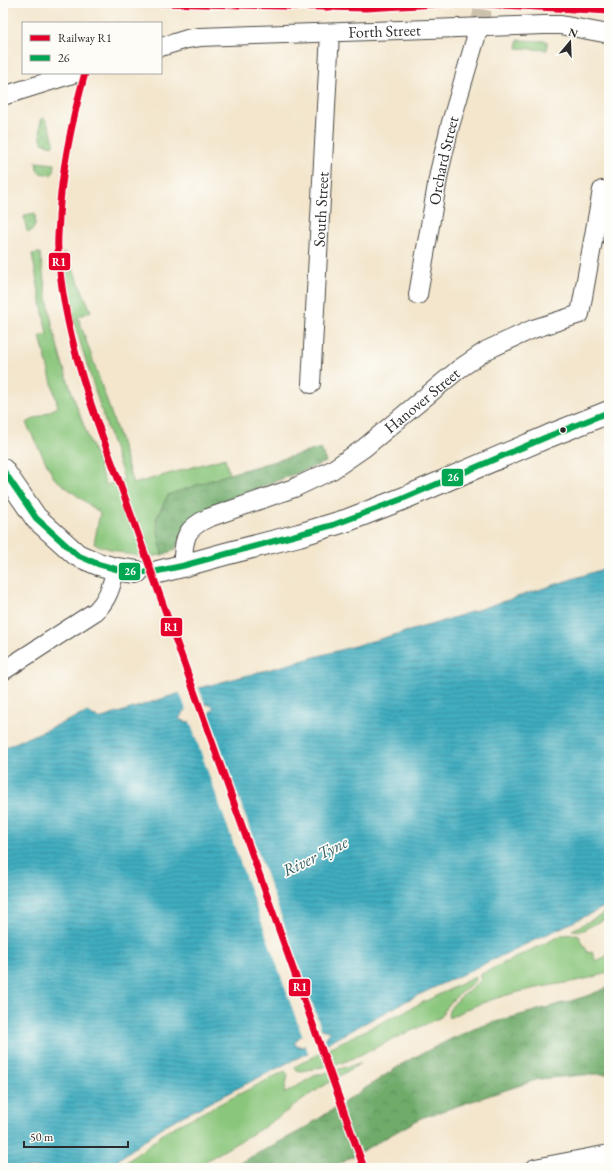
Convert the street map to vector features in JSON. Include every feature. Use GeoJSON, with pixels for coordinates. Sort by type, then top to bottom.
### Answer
{"type":"FeatureCollection","features":[{"type":"Feature","properties":{"kind":"main road"},"geometry":{"type":"LineString","coordinates":[[3,470],[36,518],[77,555],[98,564],[116,569],[147,572],[182,566],[343,522],[402,499],[609,412]]}},
{"type":"Feature","properties":{"kind":"street","name":"Forth Street"},"geometry":{"type":"LineString","coordinates":[[162,47],[187,39],[200,37],[479,27],[561,25],[609,34]]}},
{"type":"Feature","properties":{"kind":"street","name":"Orchard Street"},"geometry":{"type":"LineString","coordinates":[[418,295],[439,173],[450,126],[479,27]]}},
{"type":"Feature","properties":{"kind":"street","name":"South Street"},"geometry":{"type":"LineString","coordinates":[[310,384],[330,33]]}},
{"type":"Feature","properties":{"kind":"street"},"geometry":{"type":"LineString","coordinates":[[3,96],[73,74]]}},
{"type":"Feature","properties":{"kind":"street","name":"Hanover Street"},"geometry":{"type":"LineString","coordinates":[[182,566],[184,541],[190,530],[196,524],[208,518],[294,488],[332,470],[364,448],[459,369],[487,350],[533,329],[580,314],[605,190]]}},
{"type":"Feature","properties":{"kind":"street"},"geometry":{"type":"LineString","coordinates":[[3,671],[96,611],[105,602],[116,569]]}},
{"type":"Feature","properties":{"kind":"street"},"geometry":{"type":"LineString","coordinates":[[535,1168],[609,1154]]}},
{"type":"Feature","properties":{"kind":"green space"},"geometry":{"type":"Polygon","coordinates":[[[518,40],[547,41],[547,50],[517,48],[518,40]]]}},
{"type":"Feature","properties":{"kind":"green space"},"geometry":{"type":"Polygon","coordinates":[[[42,118],[46,120],[50,129],[54,142],[52,146],[42,143],[40,124],[42,118]]]}},
{"type":"Feature","properties":{"kind":"green space"},"geometry":{"type":"Polygon","coordinates":[[[36,162],[55,164],[54,172],[51,175],[39,173],[36,162]]]}},
{"type":"Feature","properties":{"kind":"green space"},"geometry":{"type":"Polygon","coordinates":[[[35,213],[34,228],[30,232],[27,231],[24,218],[25,215],[35,213]]]}},
{"type":"Feature","properties":{"kind":"green space"},"geometry":{"type":"Polygon","coordinates":[[[40,253],[50,315],[59,352],[75,402],[106,485],[124,479],[73,319],[62,254],[66,253],[91,311],[78,317],[120,439],[133,484],[225,458],[229,474],[168,495],[156,519],[162,555],[146,557],[126,554],[94,544],[100,513],[54,478],[26,423],[58,407],[40,336],[47,334],[32,254],[40,253]]]}},
{"type":"Feature","properties":{"kind":"green space"},"geometry":{"type":"Polygon","coordinates":[[[321,448],[326,462],[216,504],[192,518],[175,550],[162,555],[156,519],[168,495],[229,474],[321,448]]]}},
{"type":"Feature","properties":{"kind":"green space"},"geometry":{"type":"Polygon","coordinates":[[[609,911],[609,917],[581,931],[572,930],[609,911]]]}},
{"type":"Feature","properties":{"kind":"green space"},"geometry":{"type":"Polygon","coordinates":[[[578,934],[588,953],[592,952],[596,961],[609,955],[609,972],[582,980],[503,996],[481,1003],[449,1018],[448,1014],[450,1009],[459,998],[479,982],[481,979],[479,975],[562,935],[578,934]]]}},
{"type":"Feature","properties":{"kind":"green space"},"geometry":{"type":"Polygon","coordinates":[[[475,977],[475,981],[451,1001],[441,1017],[341,1063],[302,1071],[297,1070],[294,1067],[331,1047],[475,977]]]}},
{"type":"Feature","properties":{"kind":"green space"},"geometry":{"type":"Polygon","coordinates":[[[609,987],[609,1074],[539,1079],[421,1118],[332,1168],[230,1168],[300,1131],[407,1061],[453,1038],[481,1026],[584,997],[609,987]]]}},
{"type":"Feature","properties":{"kind":"green space"},"geometry":{"type":"Polygon","coordinates":[[[361,1063],[317,1090],[264,1127],[194,1168],[119,1168],[168,1130],[285,1071],[288,1075],[284,1094],[314,1076],[361,1063]]]}},
{"type":"Feature","properties":{"kind":"water","name":"River Tyne"},"geometry":{"type":"Polygon","coordinates":[[[609,567],[609,905],[410,999],[335,1039],[165,1125],[107,1168],[3,1168],[3,748],[88,712],[99,719],[180,693],[437,623],[609,567]],[[207,704],[184,711],[179,719],[187,722],[209,714],[214,707],[207,704]],[[322,1029],[299,1037],[294,1044],[302,1047],[325,1039],[330,1032],[322,1029]]]}},
{"type":"Feature","properties":{"kind":"pier"},"geometry":{"type":"Polygon","coordinates":[[[198,686],[206,706],[187,712],[179,691],[198,686]]]}},
{"type":"Feature","properties":{"kind":"pier"},"geometry":{"type":"Polygon","coordinates":[[[208,712],[322,1031],[303,1038],[189,719],[208,712]]]}},
{"type":"Feature","properties":{"kind":"pier"},"geometry":{"type":"Polygon","coordinates":[[[324,1037],[327,1046],[309,1055],[305,1044],[324,1037]]]}},
{"type":"Feature","properties":{"kind":"tunnel"},"geometry":{"type":"LineString","coordinates":[[479,27],[484,3]]}},
{"type":"Feature","properties":{"kind":"railway"},"geometry":{"type":"LineString","coordinates":[[162,3],[366,8],[455,3]]}},
{"type":"Feature","properties":{"kind":"rail line","name":"R1"},"geometry":{"type":"LineString","coordinates":[[162,3],[366,8],[455,3]]}},
{"type":"Feature","properties":{"kind":"rail line","name":"R1"},"geometry":{"type":"LineString","coordinates":[[466,3],[609,11]]}},
{"type":"Feature","properties":{"kind":"rail line","name":"R1"},"geometry":{"type":"LineString","coordinates":[[85,74],[65,162],[60,198],[58,237],[61,279],[72,338],[88,396],[364,1168]]}},
{"type":"Feature","properties":{"kind":"transit line","name":"26"},"geometry":{"type":"LineString","coordinates":[[3,470],[36,518],[77,555],[98,564],[116,569],[134,572],[153,572],[182,566],[333,525],[402,499],[609,412]]}}]}
